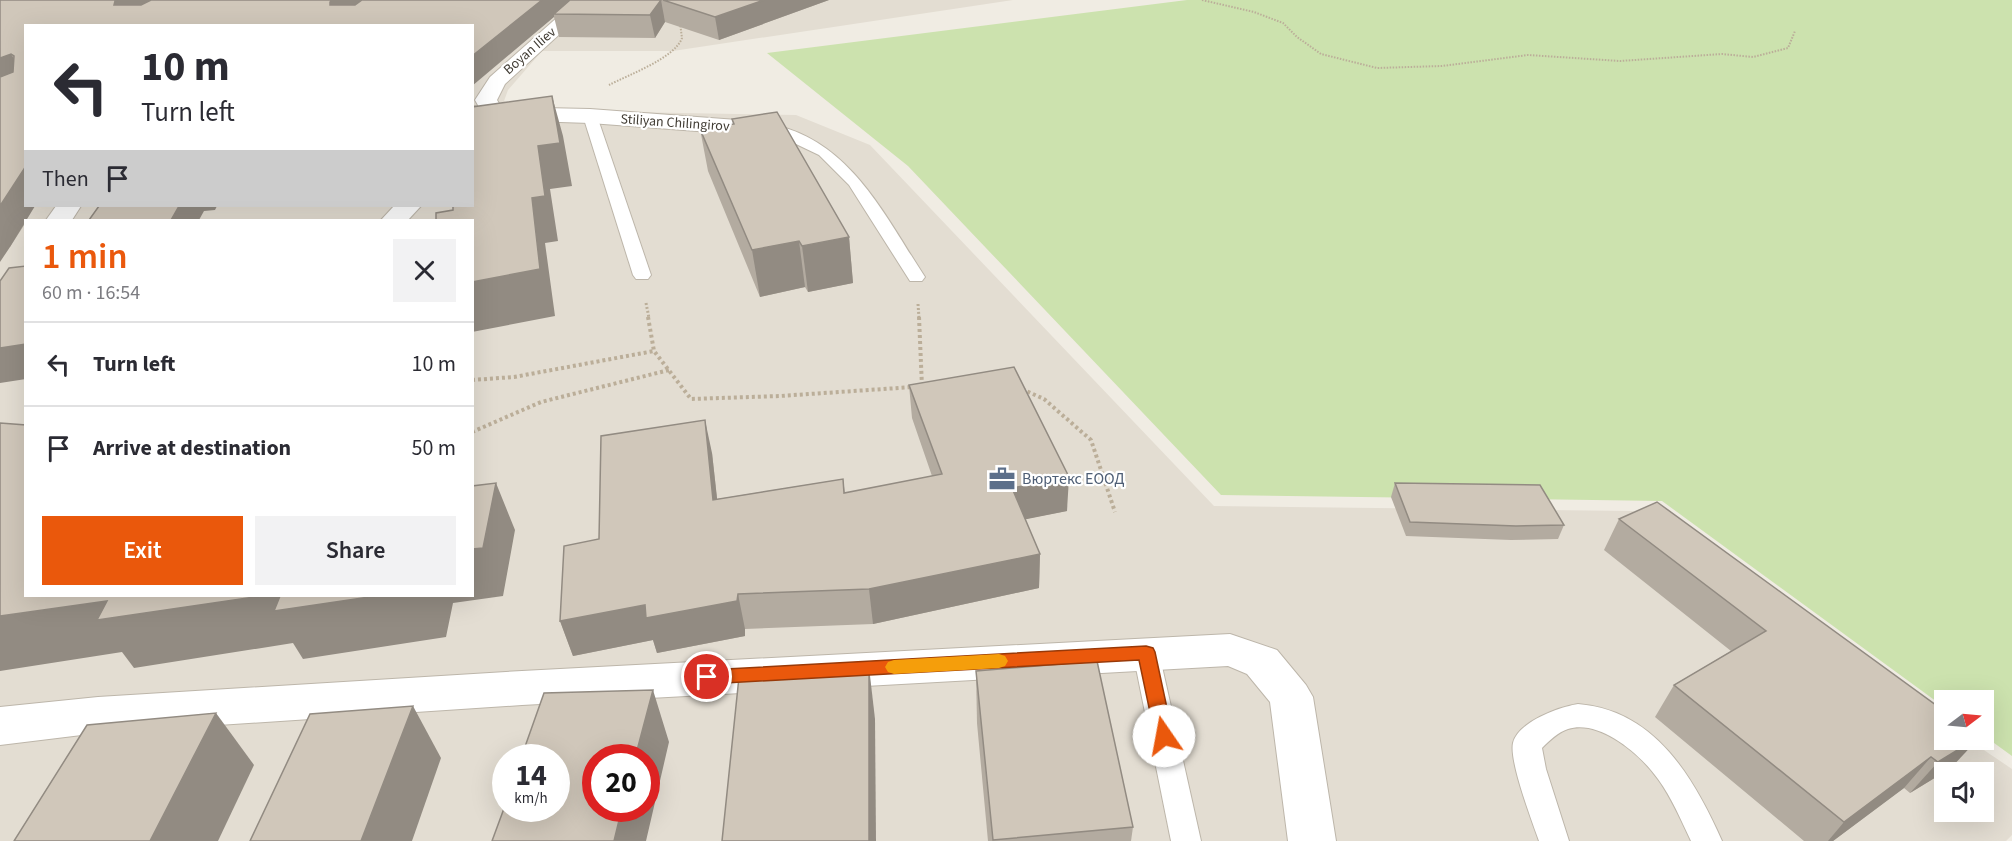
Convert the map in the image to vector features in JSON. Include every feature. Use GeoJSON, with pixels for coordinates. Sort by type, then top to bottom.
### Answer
{"type":"FeatureCollection","features":[{"type":"Feature","properties":{"kind":"street","name":"Boyan Iliev"},"geometry":{"type":"LineString","coordinates":[[483,113],[486,100],[497,81],[588,0]]}},
{"type":"Feature","properties":{"kind":"street","name":"Stiliyan Chilingirov"},"geometry":{"type":"LineString","coordinates":[[483,113],[590,117],[778,130]]}},
{"type":"Feature","properties":{"kind":"street"},"geometry":{"type":"LineString","coordinates":[[474,132],[483,113]]}},
{"type":"Feature","properties":{"kind":"street"},"geometry":{"type":"LineString","coordinates":[[395,219],[407,207]]}},
{"type":"Feature","properties":{"kind":"street"},"geometry":{"type":"LineString","coordinates":[[0,726],[89,729],[1146,652],[1230,650],[1263,662],[1291,697],[1312,841]]}},
{"type":"Feature","properties":{"kind":"lane"},"geometry":{"type":"LineString","coordinates":[[590,117],[642,275]]}},
{"type":"Feature","properties":{"kind":"lane","name":"Stiliyan Chilingirov"},"geometry":{"type":"LineString","coordinates":[[778,130],[824,152],[855,182],[916,277]]}},
{"type":"Feature","properties":{"kind":"lane"},"geometry":{"type":"LineString","coordinates":[[1146,652],[1186,841]]}},
{"type":"Feature","properties":{"kind":"lane"},"geometry":{"type":"LineString","coordinates":[[1554,841],[1531,769],[1527,744],[1540,730],[1566,718],[1594,715],[1619,727],[1646,747],[1667,768],[1707,841]]}},
{"type":"Feature","properties":{"kind":"path"},"geometry":{"type":"LineString","coordinates":[[1202,0],[1254,12],[1283,23],[1321,54],[1377,68],[1442,66],[1527,55],[1620,61],[1722,54],[1753,57],[1788,48],[1795,31]]}},
{"type":"Feature","properties":{"kind":"path"},"geometry":{"type":"LineString","coordinates":[[554,115],[652,63],[680,44],[681,24],[673,16]]}},
{"type":"Feature","properties":{"kind":"path"},"geometry":{"type":"LineString","coordinates":[[642,275],[654,351],[692,399],[934,387]]}},
{"type":"Feature","properties":{"kind":"path"},"geometry":{"type":"LineString","coordinates":[[916,277],[922,387]]}},
{"type":"Feature","properties":{"kind":"path"},"geometry":{"type":"LineString","coordinates":[[474,380],[514,377],[654,351]]}},
{"type":"Feature","properties":{"kind":"path"},"geometry":{"type":"LineString","coordinates":[[474,431],[541,402],[669,370]]}},
{"type":"Feature","properties":{"kind":"path"},"geometry":{"type":"LineString","coordinates":[[1015,386],[1044,399],[1091,440],[1115,512]]}},
{"type":"Feature","properties":{"kind":"shaded area"},"geometry":{"type":"Polygon","coordinates":[[[0,0],[1013,0],[673,51],[542,51],[508,90],[504,101],[519,110],[796,115],[870,145],[1214,506],[1633,511],[1934,715],[1934,750],[1984,750],[2012,769],[2012,835],[2006,841],[0,841],[0,0]]]}},
{"type":"Feature","properties":{"kind":"green space"},"geometry":{"type":"Polygon","coordinates":[[[1187,0],[2012,0],[2012,756],[1994,743],[1994,690],[1934,690],[1934,700],[1662,501],[1221,495],[908,166],[767,53],[1187,0]]]}},
{"type":"Feature","properties":{"kind":"building"},"geometry":{"type":"Polygon","coordinates":[[[0,0],[117,0],[114,5],[141,5],[151,0],[332,0],[330,5],[355,5],[362,0],[542,0],[474,54],[474,24],[24,24],[24,169],[0,206],[0,77],[13,72],[14,56],[11,54],[0,58],[0,0]]]}},
{"type":"Feature","properties":{"kind":"building"},"geometry":{"type":"Polygon","coordinates":[[[570,0],[661,0],[650,15],[554,14],[570,0]]]}},
{"type":"Feature","properties":{"kind":"building"},"geometry":{"type":"Polygon","coordinates":[[[663,0],[764,0],[715,17],[663,0]]]}},
{"type":"Feature","properties":{"kind":"building"},"geometry":{"type":"Polygon","coordinates":[[[552,96],[560,143],[538,146],[545,196],[532,198],[540,269],[474,282],[474,219],[436,219],[436,213],[453,210],[453,207],[474,207],[474,107],[552,96]]]}},
{"type":"Feature","properties":{"kind":"building"},"geometry":{"type":"Polygon","coordinates":[[[777,112],[849,237],[802,246],[799,241],[752,250],[700,129],[734,124],[732,119],[777,112]]]}},
{"type":"Feature","properties":{"kind":"building"},"geometry":{"type":"Polygon","coordinates":[[[98,207],[178,207],[172,219],[90,219],[98,207]]]}},
{"type":"Feature","properties":{"kind":"building"},"geometry":{"type":"Polygon","coordinates":[[[24,266],[24,344],[0,348],[0,281],[9,268],[24,266]]]}},
{"type":"Feature","properties":{"kind":"building"},"geometry":{"type":"Polygon","coordinates":[[[1014,367],[1069,477],[1012,488],[1040,554],[869,589],[738,594],[737,601],[646,618],[645,605],[560,621],[564,546],[599,539],[601,436],[705,420],[713,500],[843,479],[844,493],[942,474],[909,385],[1014,367]]]}},
{"type":"Feature","properties":{"kind":"building"},"geometry":{"type":"Polygon","coordinates":[[[0,423],[24,425],[24,597],[254,597],[97,620],[107,601],[0,616],[0,423]]]}},
{"type":"Feature","properties":{"kind":"building"},"geometry":{"type":"Polygon","coordinates":[[[496,483],[483,548],[474,549],[474,486],[496,483]]]}},
{"type":"Feature","properties":{"kind":"building"},"geometry":{"type":"Polygon","coordinates":[[[1395,483],[1540,485],[1564,525],[1516,526],[1410,522],[1395,483]]]}},
{"type":"Feature","properties":{"kind":"building"},"geometry":{"type":"Polygon","coordinates":[[[1657,502],[1934,704],[1934,750],[1958,750],[1938,762],[1931,757],[1844,822],[1674,685],[1766,631],[1619,519],[1657,502]]]}},
{"type":"Feature","properties":{"kind":"building"},"geometry":{"type":"Polygon","coordinates":[[[280,597],[369,597],[274,611],[280,597]]]}},
{"type":"Feature","properties":{"kind":"building"},"geometry":{"type":"Polygon","coordinates":[[[1097,661],[1133,827],[993,840],[976,671],[1097,661]]]}},
{"type":"Feature","properties":{"kind":"building"},"geometry":{"type":"Polygon","coordinates":[[[869,667],[869,841],[722,841],[739,677],[869,667]]]}},
{"type":"Feature","properties":{"kind":"building"},"geometry":{"type":"Polygon","coordinates":[[[653,690],[639,744],[582,744],[582,822],[619,822],[614,841],[492,841],[499,822],[570,822],[570,744],[526,744],[544,693],[653,690]]]}},
{"type":"Feature","properties":{"kind":"building"},"geometry":{"type":"Polygon","coordinates":[[[413,706],[361,841],[250,841],[310,714],[413,706]]]}},
{"type":"Feature","properties":{"kind":"building"},"geometry":{"type":"Polygon","coordinates":[[[216,713],[150,841],[14,841],[87,725],[216,713]]]}},
{"type":"Feature","properties":{"kind":"slow traffic"},"geometry":{"type":"LineString","coordinates":[[894,667],[999,661]]}},
{"type":"Feature","properties":{"kind":"place","name":"Вюртекс ЕООД"},"geometry":{"type":"Point","coordinates":[1002,479]}},
{"type":"Feature","properties":{"kind":"route"},"geometry":{"type":"LineString","coordinates":[[707,677],[1146,652],[1164,736]]}}]}
